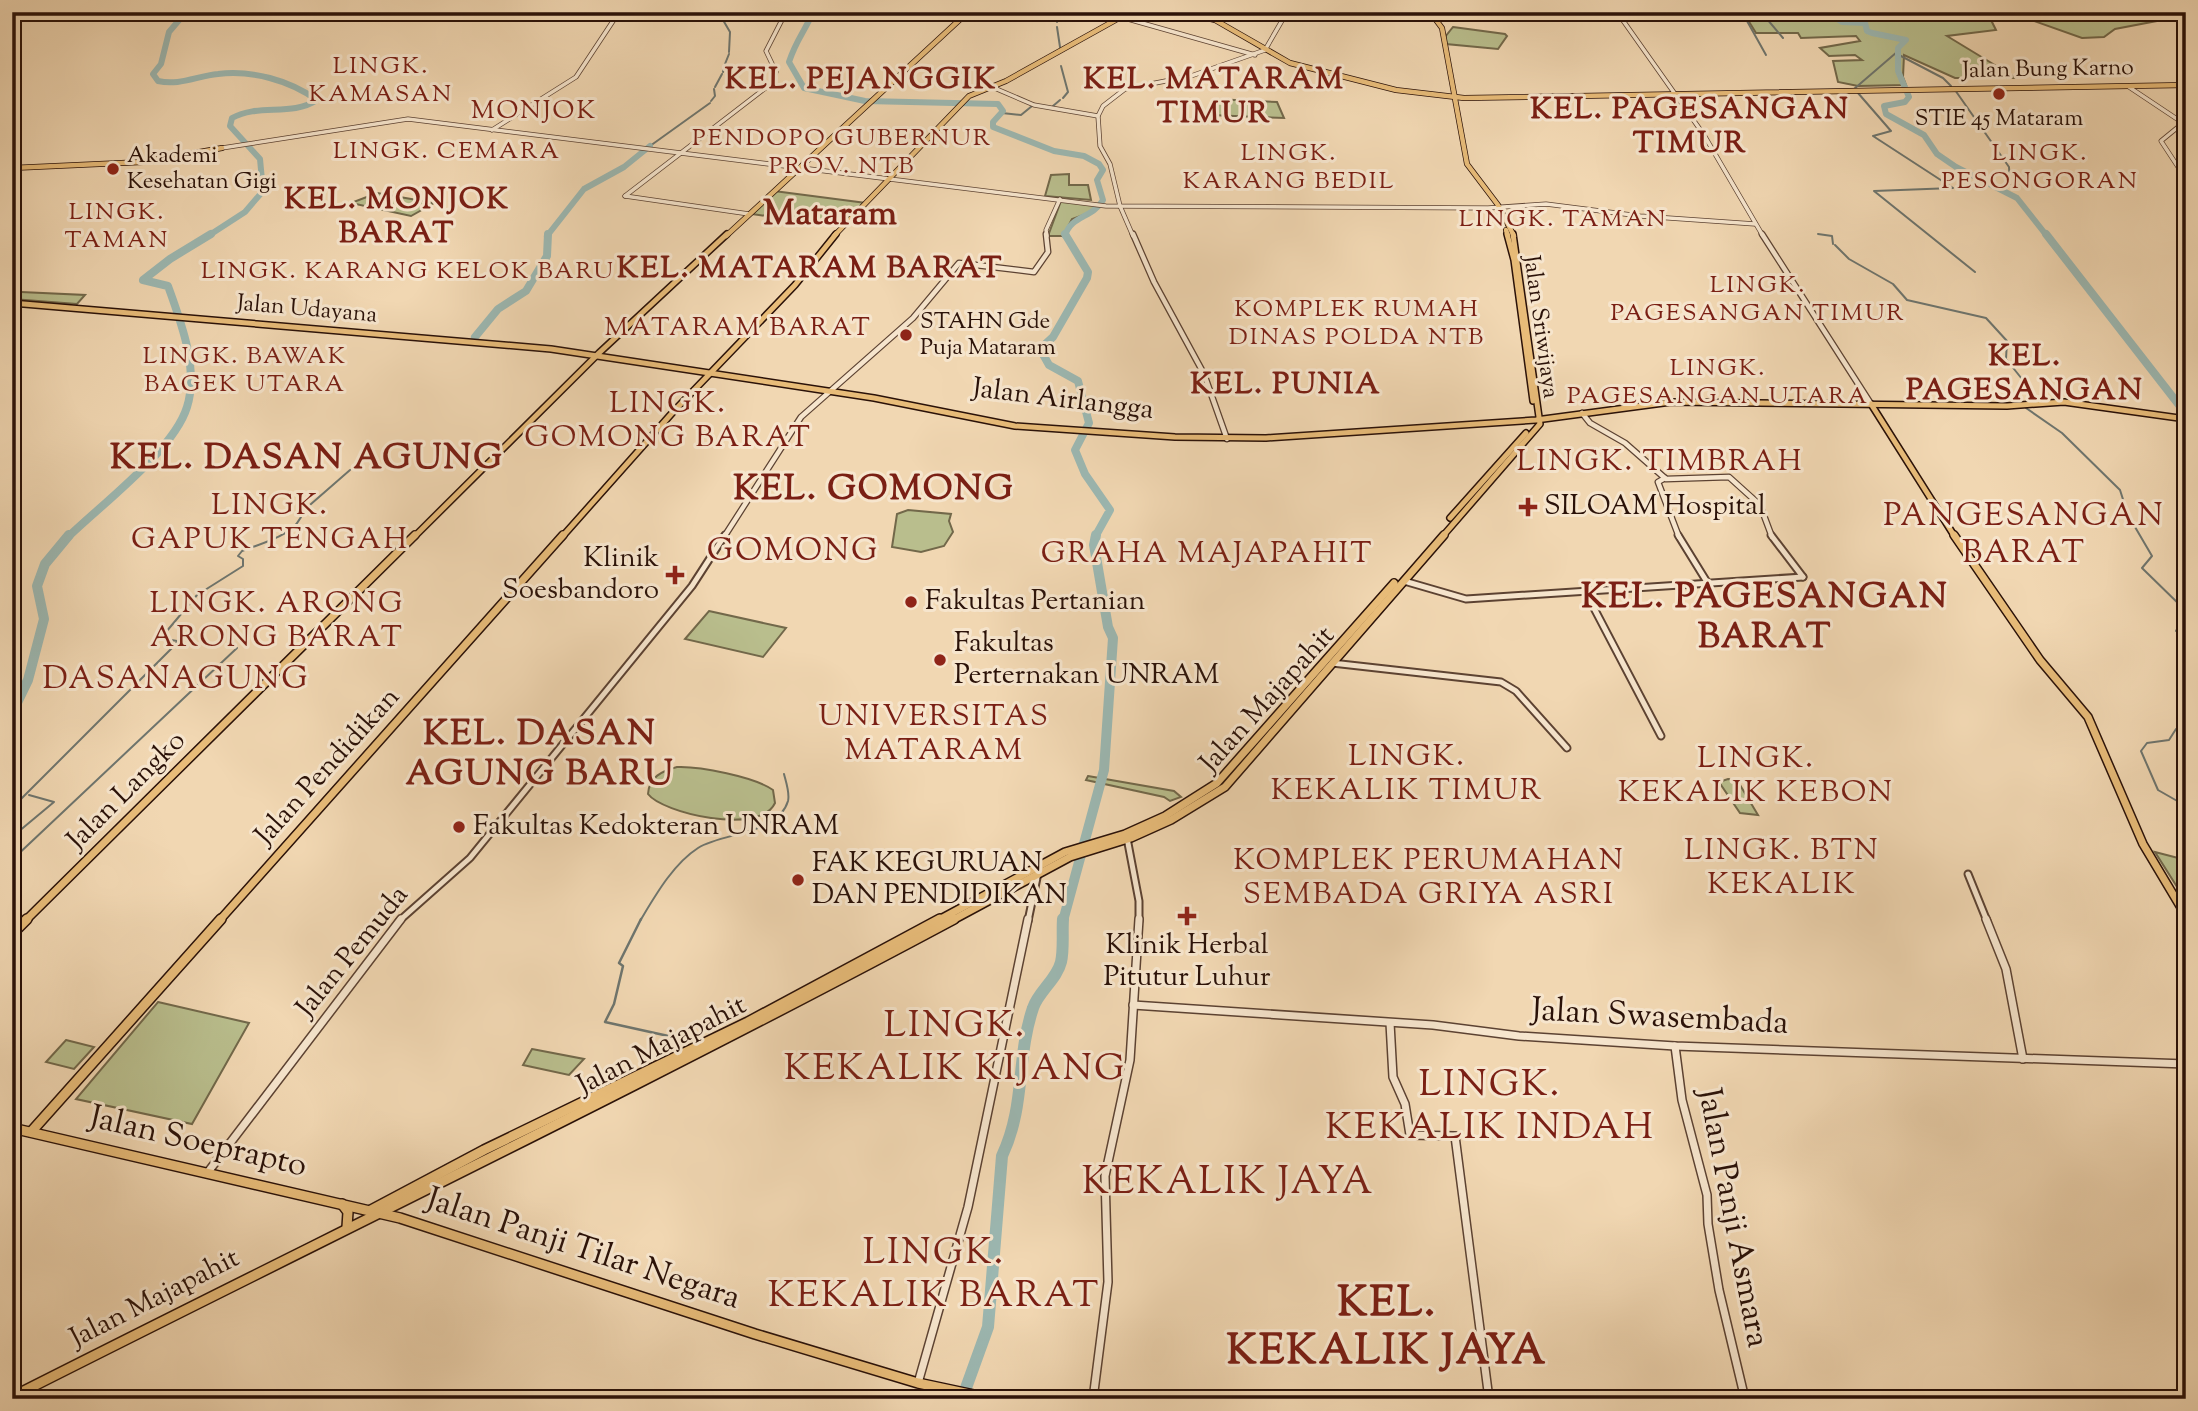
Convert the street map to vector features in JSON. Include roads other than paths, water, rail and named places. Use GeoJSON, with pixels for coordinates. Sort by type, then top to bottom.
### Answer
{"type":"FeatureCollection","features":[{"type":"Feature","properties":{"kind":"main road","name":"Jalan Langko"},"geometry":{"type":"LineString","coordinates":[[12,934],[598,354],[867,102],[968,12]]}},
{"type":"Feature","properties":{"kind":"main road","name":"Jalan Pendidikan"},"geometry":{"type":"LineString","coordinates":[[32,1130],[712,369],[795,285],[818,253],[960,103],[1130,12]]}},
{"type":"Feature","properties":{"kind":"main road"},"geometry":{"type":"LineString","coordinates":[[1174,12],[1205,18]]}},
{"type":"Feature","properties":{"kind":"main road"},"geometry":{"type":"LineString","coordinates":[[1182,12],[1205,18],[1242,40],[1297,66],[1395,90],[1451,98],[1675,95]]}},
{"type":"Feature","properties":{"kind":"main road"},"geometry":{"type":"LineString","coordinates":[[1428,12],[1437,27],[1443,48],[1462,164],[1497,208],[1515,239],[1537,418]]}},
{"type":"Feature","properties":{"kind":"main road","name":"Jalan Bung Karno"},"geometry":{"type":"LineString","coordinates":[[1675,95],[2186,85]]}},
{"type":"Feature","properties":{"kind":"main road"},"geometry":{"type":"LineString","coordinates":[[12,168],[146,162],[222,148]]}},
{"type":"Feature","properties":{"kind":"main road","name":"Jalan Udayana"},"geometry":{"type":"LineString","coordinates":[[12,302],[598,354]]}},
{"type":"Feature","properties":{"kind":"main road","name":"Jalan Airlangga"},"geometry":{"type":"LineString","coordinates":[[598,354],[712,369],[831,389],[1015,426],[1226,437],[1537,418],[1671,402],[1997,405],[2086,402],[2182,416]]}},
{"type":"Feature","properties":{"kind":"main road"},"geometry":{"type":"LineString","coordinates":[[1871,404],[1958,545],[1995,593],[2039,659],[2070,692],[2088,718],[2113,767],[2147,851],[2186,916]]}},
{"type":"Feature","properties":{"kind":"main road","name":"Jalan Majapahit"},"geometry":{"type":"LineString","coordinates":[[1238,765],[1529,431],[1537,418]]}},
{"type":"Feature","properties":{"kind":"main road","name":"Jalan Majapahit"},"geometry":{"type":"LineString","coordinates":[[12,1397],[375,1212],[738,1035],[1068,854],[1093,849],[1127,837],[1201,797],[1238,765],[1332,663],[1383,599],[1538,426],[1537,418]]}},
{"type":"Feature","properties":{"kind":"main road"},"geometry":{"type":"LineString","coordinates":[[1520,419],[1529,431]]}},
{"type":"Feature","properties":{"kind":"main road","name":"Jalan Soeprapto"},"geometry":{"type":"LineString","coordinates":[[12,1126],[375,1212]]}},
{"type":"Feature","properties":{"kind":"main road"},"geometry":{"type":"LineString","coordinates":[[338,1202],[348,1212],[347,1227]]}},
{"type":"Feature","properties":{"kind":"main road","name":"Jalan Panji Tilar Negara"},"geometry":{"type":"LineString","coordinates":[[375,1212],[918,1383],[987,1398]]}},
{"type":"Feature","properties":{"kind":"street"},"geometry":{"type":"LineString","coordinates":[[492,130],[578,75],[584,61],[619,12]]}},
{"type":"Feature","properties":{"kind":"street"},"geometry":{"type":"LineString","coordinates":[[749,214],[625,196],[760,95],[775,79],[775,68],[766,51],[786,12]]}},
{"type":"Feature","properties":{"kind":"street"},"geometry":{"type":"LineString","coordinates":[[1103,12],[1255,55]]}},
{"type":"Feature","properties":{"kind":"street"},"geometry":{"type":"LineString","coordinates":[[1226,437],[1204,374],[1154,282],[1120,206],[1110,164],[1100,146],[1098,116],[1103,106],[1125,89],[1191,76],[1264,51],[1287,12]]}},
{"type":"Feature","properties":{"kind":"street"},"geometry":{"type":"LineString","coordinates":[[1617,12],[1715,152],[1755,224],[1871,404]]}},
{"type":"Feature","properties":{"kind":"street"},"geometry":{"type":"LineString","coordinates":[[992,87],[1028,104],[1098,116]]}},
{"type":"Feature","properties":{"kind":"street"},"geometry":{"type":"LineString","coordinates":[[2130,87],[2183,123],[2161,141],[2186,179]]}},
{"type":"Feature","properties":{"kind":"street"},"geometry":{"type":"LineString","coordinates":[[222,148],[403,119],[1106,205],[1497,208],[1555,204],[1647,217],[1755,224]]}},
{"type":"Feature","properties":{"kind":"street"},"geometry":{"type":"LineString","coordinates":[[881,344],[913,318],[959,263],[1023,273],[1034,272],[1048,252],[1046,230],[1060,200]]}},
{"type":"Feature","properties":{"kind":"street","name":"Jalan Pemuda"},"geometry":{"type":"LineString","coordinates":[[208,1172],[396,923],[470,858],[692,586],[802,417],[881,344]]}},
{"type":"Feature","properties":{"kind":"street"},"geometry":{"type":"LineString","coordinates":[[1582,413],[1590,423],[1625,443],[1665,478]]}},
{"type":"Feature","properties":{"kind":"street"},"geometry":{"type":"LineString","coordinates":[[1402,580],[1466,599],[1803,577],[1768,531],[1760,505],[1731,478],[1720,475],[1658,480],[1676,533],[1707,582]]}},
{"type":"Feature","properties":{"kind":"street"},"geometry":{"type":"LineString","coordinates":[[1585,591],[1661,736]]}},
{"type":"Feature","properties":{"kind":"street"},"geometry":{"type":"LineString","coordinates":[[1332,663],[1509,685],[1517,690],[1535,713],[1547,720],[1567,748]]}},
{"type":"Feature","properties":{"kind":"street"},"geometry":{"type":"LineString","coordinates":[[1093,1399],[1108,1282],[1105,1176],[1130,1060],[1139,949],[1139,901],[1127,837]]}},
{"type":"Feature","properties":{"kind":"street"},"geometry":{"type":"LineString","coordinates":[[918,1383],[968,1207],[1038,871]]}},
{"type":"Feature","properties":{"kind":"street"},"geometry":{"type":"LineString","coordinates":[[1968,874],[2006,969],[2023,1059]]}},
{"type":"Feature","properties":{"kind":"street","name":"Jalan Swasembada"},"geometry":{"type":"LineString","coordinates":[[1133,1005],[1675,1046],[2186,1064]]}},
{"type":"Feature","properties":{"kind":"street"},"geometry":{"type":"LineString","coordinates":[[1390,1023],[1393,1077],[1405,1104],[1410,1135],[1455,1136],[1489,1399]]}},
{"type":"Feature","properties":{"kind":"street","name":"Jalan Panji Asmara"},"geometry":{"type":"LineString","coordinates":[[1675,1046],[1682,1100],[1707,1195],[1708,1224],[1718,1290],[1745,1399]]}},
{"type":"Feature","properties":{"kind":"waterway"},"geometry":{"type":"LineString","coordinates":[[186,12],[169,32],[161,64],[153,74],[158,81],[181,82],[231,73],[257,75],[282,82],[317,100],[297,108],[253,111],[232,118],[230,126],[260,159],[263,191],[245,212],[208,236]]}},
{"type":"Feature","properties":{"kind":"waterway"},"geometry":{"type":"LineString","coordinates":[[728,12],[723,20],[730,32],[729,52]]}},
{"type":"Feature","properties":{"kind":"waterway"},"geometry":{"type":"LineString","coordinates":[[813,12],[789,62],[804,88],[865,101],[998,104],[1003,111],[993,122],[993,127],[1054,151],[1084,156],[1099,164],[1103,170],[1097,180],[1103,200],[1094,210],[1072,224],[1066,235]]}},
{"type":"Feature","properties":{"kind":"waterway"},"geometry":{"type":"LineString","coordinates":[[1057,22],[1059,12]]}},
{"type":"Feature","properties":{"kind":"waterway"},"geometry":{"type":"LineString","coordinates":[[1742,12],[1766,55]]}},
{"type":"Feature","properties":{"kind":"waterway"},"geometry":{"type":"LineString","coordinates":[[1851,12],[1833,16],[1842,22],[1865,23],[1867,31],[1872,33],[1906,40],[1898,48],[1898,71],[1909,97],[1905,102],[1884,106],[1886,114],[1924,135],[1937,154],[1956,167],[2017,198],[2047,236]]}},
{"type":"Feature","properties":{"kind":"waterway"},"geometry":{"type":"LineString","coordinates":[[1767,19],[1783,38]]}},
{"type":"Feature","properties":{"kind":"waterway"},"geometry":{"type":"LineString","coordinates":[[1057,27],[1060,47]]}},
{"type":"Feature","properties":{"kind":"waterway"},"geometry":{"type":"LineString","coordinates":[[1854,89],[1897,52]]}},
{"type":"Feature","properties":{"kind":"waterway"},"geometry":{"type":"LineString","coordinates":[[725,64],[729,54]]}},
{"type":"Feature","properties":{"kind":"waterway"},"geometry":{"type":"LineString","coordinates":[[1899,55],[1943,78],[1951,86]]}},
{"type":"Feature","properties":{"kind":"waterway"},"geometry":{"type":"LineString","coordinates":[[723,72],[724,66]]}},
{"type":"Feature","properties":{"kind":"waterway"},"geometry":{"type":"LineString","coordinates":[[1061,66],[1068,92],[1063,98]]}},
{"type":"Feature","properties":{"kind":"waterway"},"geometry":{"type":"LineString","coordinates":[[715,87],[722,74]]}},
{"type":"Feature","properties":{"kind":"waterway"},"geometry":{"type":"LineString","coordinates":[[711,101],[715,96],[714,89]]}},
{"type":"Feature","properties":{"kind":"waterway"},"geometry":{"type":"LineString","coordinates":[[1955,90],[2009,167],[2010,184]]}},
{"type":"Feature","properties":{"kind":"waterway"},"geometry":{"type":"LineString","coordinates":[[1858,93],[1891,131],[1873,136],[1953,188],[1874,191],[1975,272]]}},
{"type":"Feature","properties":{"kind":"waterway"},"geometry":{"type":"LineString","coordinates":[[1053,106],[1060,100]]}},
{"type":"Feature","properties":{"kind":"waterway"},"geometry":{"type":"LineString","coordinates":[[650,146],[710,103]]}},
{"type":"Feature","properties":{"kind":"waterway"},"geometry":{"type":"LineString","coordinates":[[1002,113],[1021,115],[1032,106]]}},
{"type":"Feature","properties":{"kind":"waterway"},"geometry":{"type":"LineString","coordinates":[[548,235],[584,189],[624,167],[650,146]]}},
{"type":"Feature","properties":{"kind":"waterway"},"geometry":{"type":"LineString","coordinates":[[68,537],[153,458],[180,424],[187,407],[191,377],[183,330],[168,286],[143,280],[170,259],[211,234]]}},
{"type":"Feature","properties":{"kind":"waterway"},"geometry":{"type":"LineString","coordinates":[[1818,234],[1832,236],[1833,244]]}},
{"type":"Feature","properties":{"kind":"waterway"},"geometry":{"type":"LineString","coordinates":[[2046,234],[2186,414]]}},
{"type":"Feature","properties":{"kind":"waterway"},"geometry":{"type":"LineString","coordinates":[[475,337],[498,309],[526,291],[547,256],[548,235]]}},
{"type":"Feature","properties":{"kind":"waterway"},"geometry":{"type":"LineString","coordinates":[[1066,235],[1088,272],[1087,278],[1053,337],[1040,349],[1049,365],[1078,381],[1089,423],[1075,450],[1085,474],[1110,510],[1096,535]]}},
{"type":"Feature","properties":{"kind":"waterway"},"geometry":{"type":"LineString","coordinates":[[1835,245],[1849,259],[1893,284],[1907,300],[1986,318],[2007,341],[2006,359],[2030,389],[2026,408],[2062,433],[2120,490],[2128,515],[2152,556],[2142,568],[2184,609],[2185,615],[2176,631],[2186,637]]}},
{"type":"Feature","properties":{"kind":"waterway"},"geometry":{"type":"LineString","coordinates":[[12,808],[176,644],[177,641],[161,638],[197,595],[243,566],[243,559],[238,556],[242,551],[287,532],[300,519],[303,511],[350,470]]}},
{"type":"Feature","properties":{"kind":"waterway"},"geometry":{"type":"LineString","coordinates":[[12,713],[28,680],[44,619],[37,586],[45,564],[69,535]]}},
{"type":"Feature","properties":{"kind":"waterway"},"geometry":{"type":"LineString","coordinates":[[1063,921],[1104,770],[1113,638],[1108,627],[1094,545],[1096,535]]}},
{"type":"Feature","properties":{"kind":"waterway"},"geometry":{"type":"LineString","coordinates":[[12,860],[237,648]]}},
{"type":"Feature","properties":{"kind":"waterway"},"geometry":{"type":"LineString","coordinates":[[2186,728],[2176,729],[2169,740],[2147,743],[2141,751],[2158,790],[2186,806]]}},
{"type":"Feature","properties":{"kind":"waterway"},"geometry":{"type":"LineString","coordinates":[[640,921],[665,881],[680,863],[698,848],[762,827],[782,812],[788,801],[784,774]]}},
{"type":"Feature","properties":{"kind":"waterway"},"geometry":{"type":"LineString","coordinates":[[12,837],[54,802],[29,795]]}},
{"type":"Feature","properties":{"kind":"waterway"},"geometry":{"type":"LineString","coordinates":[[962,1399],[988,1327],[1002,1156],[1015,1118],[1024,1045],[1035,1002],[1056,974],[1061,962],[1063,919]]}},
{"type":"Feature","properties":{"kind":"waterway"},"geometry":{"type":"LineString","coordinates":[[640,921],[619,963],[623,966],[614,1004],[605,1022],[691,1041]]}},
{"type":"Feature","properties":{"kind":"place","name":"STIE 45 Mataram"},"geometry":{"type":"Point","coordinates":[1999,94]}},
{"type":"Feature","properties":{"kind":"place","name":"Akademi Kesehatan Gigi"},"geometry":{"type":"Point","coordinates":[113,169]}},
{"type":"Feature","properties":{"kind":"place","name":"STAHN Gde Puja Mataram"},"geometry":{"type":"Point","coordinates":[906,335]}},
{"type":"Feature","properties":{"kind":"place","name":"SILOAM Hospital"},"geometry":{"type":"Point","coordinates":[1528,507]}},
{"type":"Feature","properties":{"kind":"place","name":"Klinik Soesbandoro"},"geometry":{"type":"Point","coordinates":[675,575]}},
{"type":"Feature","properties":{"kind":"place","name":"Fakultas Pertanian"},"geometry":{"type":"Point","coordinates":[911,602]}},
{"type":"Feature","properties":{"kind":"place","name":"Fakultas Perternakan UNRAM"},"geometry":{"type":"Point","coordinates":[940,660]}},
{"type":"Feature","properties":{"kind":"place","name":"Fakultas Kedokteran UNRAM"},"geometry":{"type":"Point","coordinates":[459,827]}},
{"type":"Feature","properties":{"kind":"place","name":"FAK KEGURUAN DAN PENDIDIKAN"},"geometry":{"type":"Point","coordinates":[798,880]}},
{"type":"Feature","properties":{"kind":"place","name":"Klinik Herbal Pitutur Luhur"},"geometry":{"type":"Point","coordinates":[1187,916]}},
{"type":"Feature","properties":{"kind":"district","name":"KEL. PEJANGGIK"},"geometry":{"type":"Point","coordinates":[861,80]}},
{"type":"Feature","properties":{"kind":"district","name":"LINGK. KAMASAN"},"geometry":{"type":"Point","coordinates":[381,81]}},
{"type":"Feature","properties":{"kind":"district","name":"KEL. MATARAM TIMUR"},"geometry":{"type":"Point","coordinates":[1214,97]}},
{"type":"Feature","properties":{"kind":"district","name":"MONJOK"},"geometry":{"type":"Point","coordinates":[534,111]}},
{"type":"Feature","properties":{"kind":"district","name":"KEL. PAGESANGAN TIMUR"},"geometry":{"type":"Point","coordinates":[1690,127]}},
{"type":"Feature","properties":{"kind":"district","name":"LINGK. CEMARA"},"geometry":{"type":"Point","coordinates":[447,152]}},
{"type":"Feature","properties":{"kind":"district","name":"PENDOPO GUBERNUR PROV. NTB"},"geometry":{"type":"Point","coordinates":[842,153]}},
{"type":"Feature","properties":{"kind":"district","name":"LINGK. KARANG BEDIL"},"geometry":{"type":"Point","coordinates":[1289,168]}},
{"type":"Feature","properties":{"kind":"district","name":"LINGK. PESONGORAN"},"geometry":{"type":"Point","coordinates":[2040,168]}},
{"type":"Feature","properties":{"kind":"district","name":"Mataram"},"geometry":{"type":"Point","coordinates":[830,215]}},
{"type":"Feature","properties":{"kind":"district","name":"KEL. MONJOK BARAT"},"geometry":{"type":"Point","coordinates":[397,217]}},
{"type":"Feature","properties":{"kind":"district","name":"LINGK. TAMAN"},"geometry":{"type":"Point","coordinates":[1563,220]}},
{"type":"Feature","properties":{"kind":"district","name":"LINGK. TAMAN"},"geometry":{"type":"Point","coordinates":[117,227]}},
{"type":"Feature","properties":{"kind":"district","name":"KEL. MATARAM BARAT"},"geometry":{"type":"Point","coordinates":[810,269]}},
{"type":"Feature","properties":{"kind":"district","name":"LINGK. KARANG KELOK BARU"},"geometry":{"type":"Point","coordinates":[408,272]}},
{"type":"Feature","properties":{"kind":"district","name":"LINGK. PAGESANGAN TIMUR"},"geometry":{"type":"Point","coordinates":[1758,300]}},
{"type":"Feature","properties":{"kind":"district","name":"KOMPLEK RUMAH DINAS POLDA NTB"},"geometry":{"type":"Point","coordinates":[1357,324]}},
{"type":"Feature","properties":{"kind":"district","name":"MATARAM BARAT"},"geometry":{"type":"Point","coordinates":[738,328]}},
{"type":"Feature","properties":{"kind":"district","name":"LINGK. BAWAK BAGEK UTARA"},"geometry":{"type":"Point","coordinates":[245,371]}},
{"type":"Feature","properties":{"kind":"district","name":"KEL. PAGESANGAN"},"geometry":{"type":"Point","coordinates":[2025,374]}},
{"type":"Feature","properties":{"kind":"district","name":"LINGK. PAGESANGAN UTARA"},"geometry":{"type":"Point","coordinates":[1718,383]}},
{"type":"Feature","properties":{"kind":"district","name":"KEL. PUNIA"},"geometry":{"type":"Point","coordinates":[1286,385]}},
{"type":"Feature","properties":{"kind":"district","name":"LINGK. GOMONG BARAT"},"geometry":{"type":"Point","coordinates":[668,421]}},
{"type":"Feature","properties":{"kind":"district","name":"KEL. DASAN AGUNG"},"geometry":{"type":"Point","coordinates":[307,459]}},
{"type":"Feature","properties":{"kind":"district","name":"LINGK. TIMBRAH"},"geometry":{"type":"Point","coordinates":[1660,462]}},
{"type":"Feature","properties":{"kind":"district","name":"KEL. GOMONG"},"geometry":{"type":"Point","coordinates":[874,490]}},
{"type":"Feature","properties":{"kind":"district","name":"LINGK. GAPUK TENGAH"},"geometry":{"type":"Point","coordinates":[270,523]}},
{"type":"Feature","properties":{"kind":"district","name":"PANGESANGAN BARAT"},"geometry":{"type":"Point","coordinates":[2024,536]}},
{"type":"Feature","properties":{"kind":"district","name":"GOMONG"},"geometry":{"type":"Point","coordinates":[793,552]}},
{"type":"Feature","properties":{"kind":"district","name":"GRAHA MAJAPAHIT"},"geometry":{"type":"Point","coordinates":[1207,554]}},
{"type":"Feature","properties":{"kind":"district","name":"KEL. PAGESANGAN BARAT"},"geometry":{"type":"Point","coordinates":[1765,618]}},
{"type":"Feature","properties":{"kind":"district","name":"LINGK. ARONG ARONG BARAT"},"geometry":{"type":"Point","coordinates":[277,621]}},
{"type":"Feature","properties":{"kind":"district","name":"DASANAGUNG"},"geometry":{"type":"Point","coordinates":[176,680]}},
{"type":"Feature","properties":{"kind":"district","name":"UNIVERSITAS MATARAM"},"geometry":{"type":"Point","coordinates":[934,734]}},
{"type":"Feature","properties":{"kind":"district","name":"KEL. DASAN AGUNG BARU"},"geometry":{"type":"Point","coordinates":[540,755]}},
{"type":"Feature","properties":{"kind":"district","name":"LINGK. KEKALIK TIMUR"},"geometry":{"type":"Point","coordinates":[1407,774]}},
{"type":"Feature","properties":{"kind":"district","name":"LINGK. KEKALIK KEBON"},"geometry":{"type":"Point","coordinates":[1756,776]}},
{"type":"Feature","properties":{"kind":"district","name":"LINGK. BTN KEKALIK"},"geometry":{"type":"Point","coordinates":[1782,868]}},
{"type":"Feature","properties":{"kind":"district","name":"KOMPLEK PERUMAHAN SEMBADA GRIYA ASRI"},"geometry":{"type":"Point","coordinates":[1429,878]}},
{"type":"Feature","properties":{"kind":"district","name":"LINGK. KEKALIK KIJANG"},"geometry":{"type":"Point","coordinates":[955,1048]}},
{"type":"Feature","properties":{"kind":"district","name":"LINGK. KEKALIK INDAH"},"geometry":{"type":"Point","coordinates":[1490,1108]}},
{"type":"Feature","properties":{"kind":"district","name":"KEKALIK JAYA"},"geometry":{"type":"Point","coordinates":[1228,1184]}},
{"type":"Feature","properties":{"kind":"district","name":"LINGK. KEKALIK BARAT"},"geometry":{"type":"Point","coordinates":[934,1276]}},
{"type":"Feature","properties":{"kind":"district","name":"KEL. KEKALIK JAYA"},"geometry":{"type":"Point","coordinates":[1387,1329]}}]}
